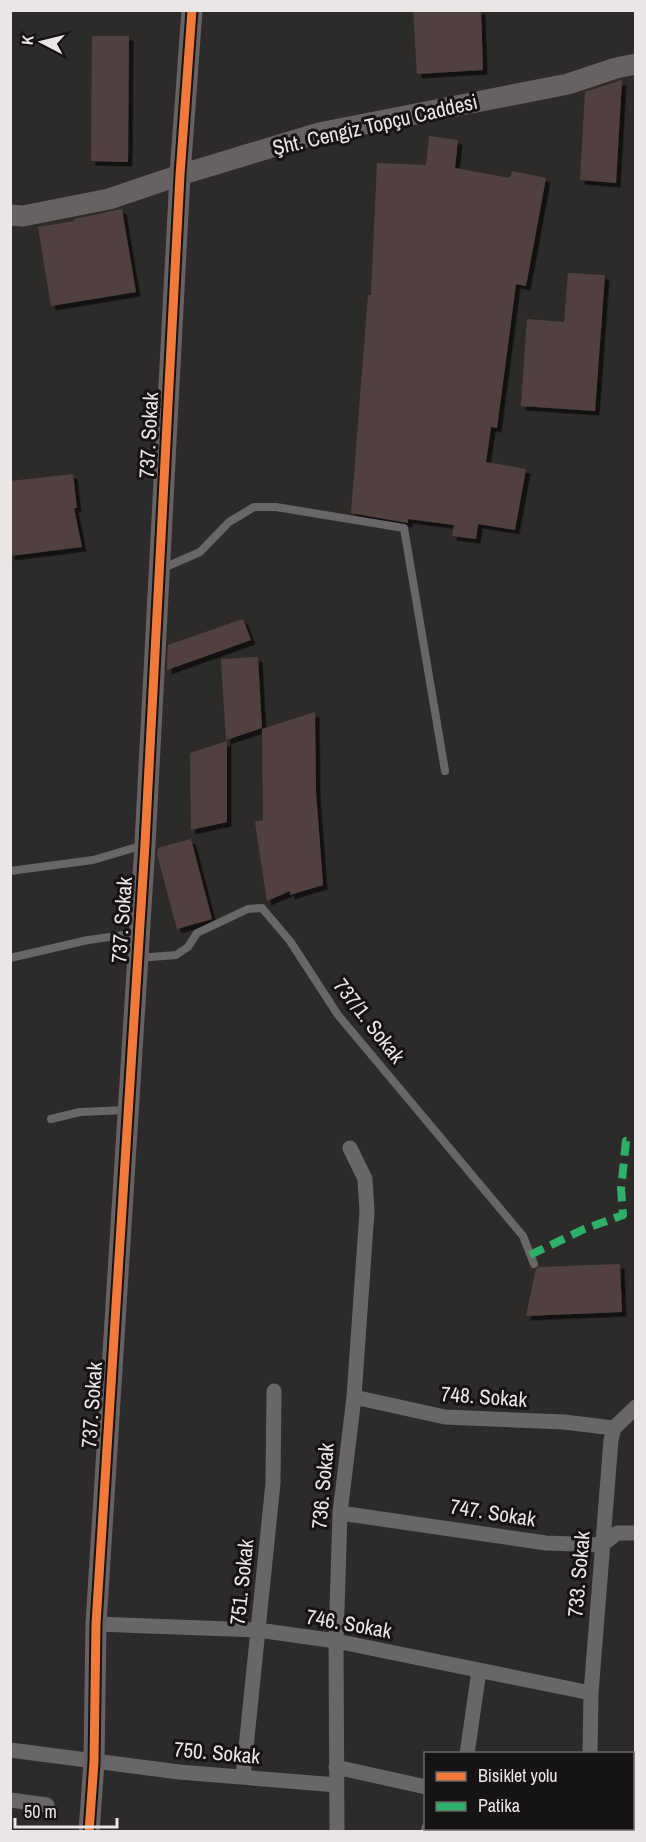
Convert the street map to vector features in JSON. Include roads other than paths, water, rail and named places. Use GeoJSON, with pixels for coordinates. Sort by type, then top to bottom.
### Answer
{"type":"FeatureCollection","features":[{"type":"Feature","properties":{"kind":"street","name":"737. Sokak"},"geometry":{"type":"LineString","coordinates":[[89,1832],[94,1762],[96,1624],[140,933],[180,175],[192,10]]}},
{"type":"Feature","properties":{"kind":"street","name":"Şht. Cengiz Topçu Caddesi"},"geometry":{"type":"LineString","coordinates":[[10,214],[23,216],[109,199],[319,133],[568,84],[616,68],[636,64]]}},
{"type":"Feature","properties":{"kind":"street","name":"736. Sokak"},"geometry":{"type":"LineString","coordinates":[[338,1832],[336,1641],[340,1513],[354,1397],[367,1211],[365,1179],[350,1148]]}},
{"type":"Feature","properties":{"kind":"street","name":"751. Sokak"},"geometry":{"type":"LineString","coordinates":[[243,1777],[273,1483],[274,1390]]}},
{"type":"Feature","properties":{"kind":"street","name":"748. Sokak"},"geometry":{"type":"LineString","coordinates":[[354,1397],[445,1417],[564,1422],[614,1428]]}},
{"type":"Feature","properties":{"kind":"street"},"geometry":{"type":"LineString","coordinates":[[614,1428],[636,1407]]}},
{"type":"Feature","properties":{"kind":"street","name":"733. Sokak"},"geometry":{"type":"LineString","coordinates":[[590,1752],[591,1693],[602,1545],[614,1428]]}},
{"type":"Feature","properties":{"kind":"street","name":"747. Sokak"},"geometry":{"type":"LineString","coordinates":[[340,1513],[546,1543],[602,1545],[617,1533],[636,1533]]}},
{"type":"Feature","properties":{"kind":"street","name":"746. Sokak"},"geometry":{"type":"LineString","coordinates":[[96,1624],[258,1630],[336,1641],[591,1693]]}},
{"type":"Feature","properties":{"kind":"street"},"geometry":{"type":"LineString","coordinates":[[467,1752],[479,1671]]}},
{"type":"Feature","properties":{"kind":"street","name":"750. Sokak"},"geometry":{"type":"LineString","coordinates":[[10,1750],[94,1762],[337,1785]]}},
{"type":"Feature","properties":{"kind":"street"},"geometry":{"type":"LineString","coordinates":[[336,1767],[424,1786]]}},
{"type":"Feature","properties":{"kind":"street"},"geometry":{"type":"LineString","coordinates":[[10,1800],[47,1805]]}},
{"type":"Feature","properties":{"kind":"lane"},"geometry":{"type":"LineString","coordinates":[[160,570],[200,552],[229,522],[254,507],[276,507],[404,528],[445,771]]}},
{"type":"Feature","properties":{"kind":"lane"},"geometry":{"type":"LineString","coordinates":[[10,871],[93,860],[145,844]]}},
{"type":"Feature","properties":{"kind":"lane","name":"737/1. Sokak"},"geometry":{"type":"LineString","coordinates":[[138,958],[176,955],[188,948],[197,933],[248,909],[262,908],[290,941],[338,1015],[523,1236],[534,1264]]}},
{"type":"Feature","properties":{"kind":"lane"},"geometry":{"type":"LineString","coordinates":[[10,958],[88,940],[140,933]]}},
{"type":"Feature","properties":{"kind":"lane"},"geometry":{"type":"LineString","coordinates":[[51,1119],[80,1112],[129,1110]]}}]}
